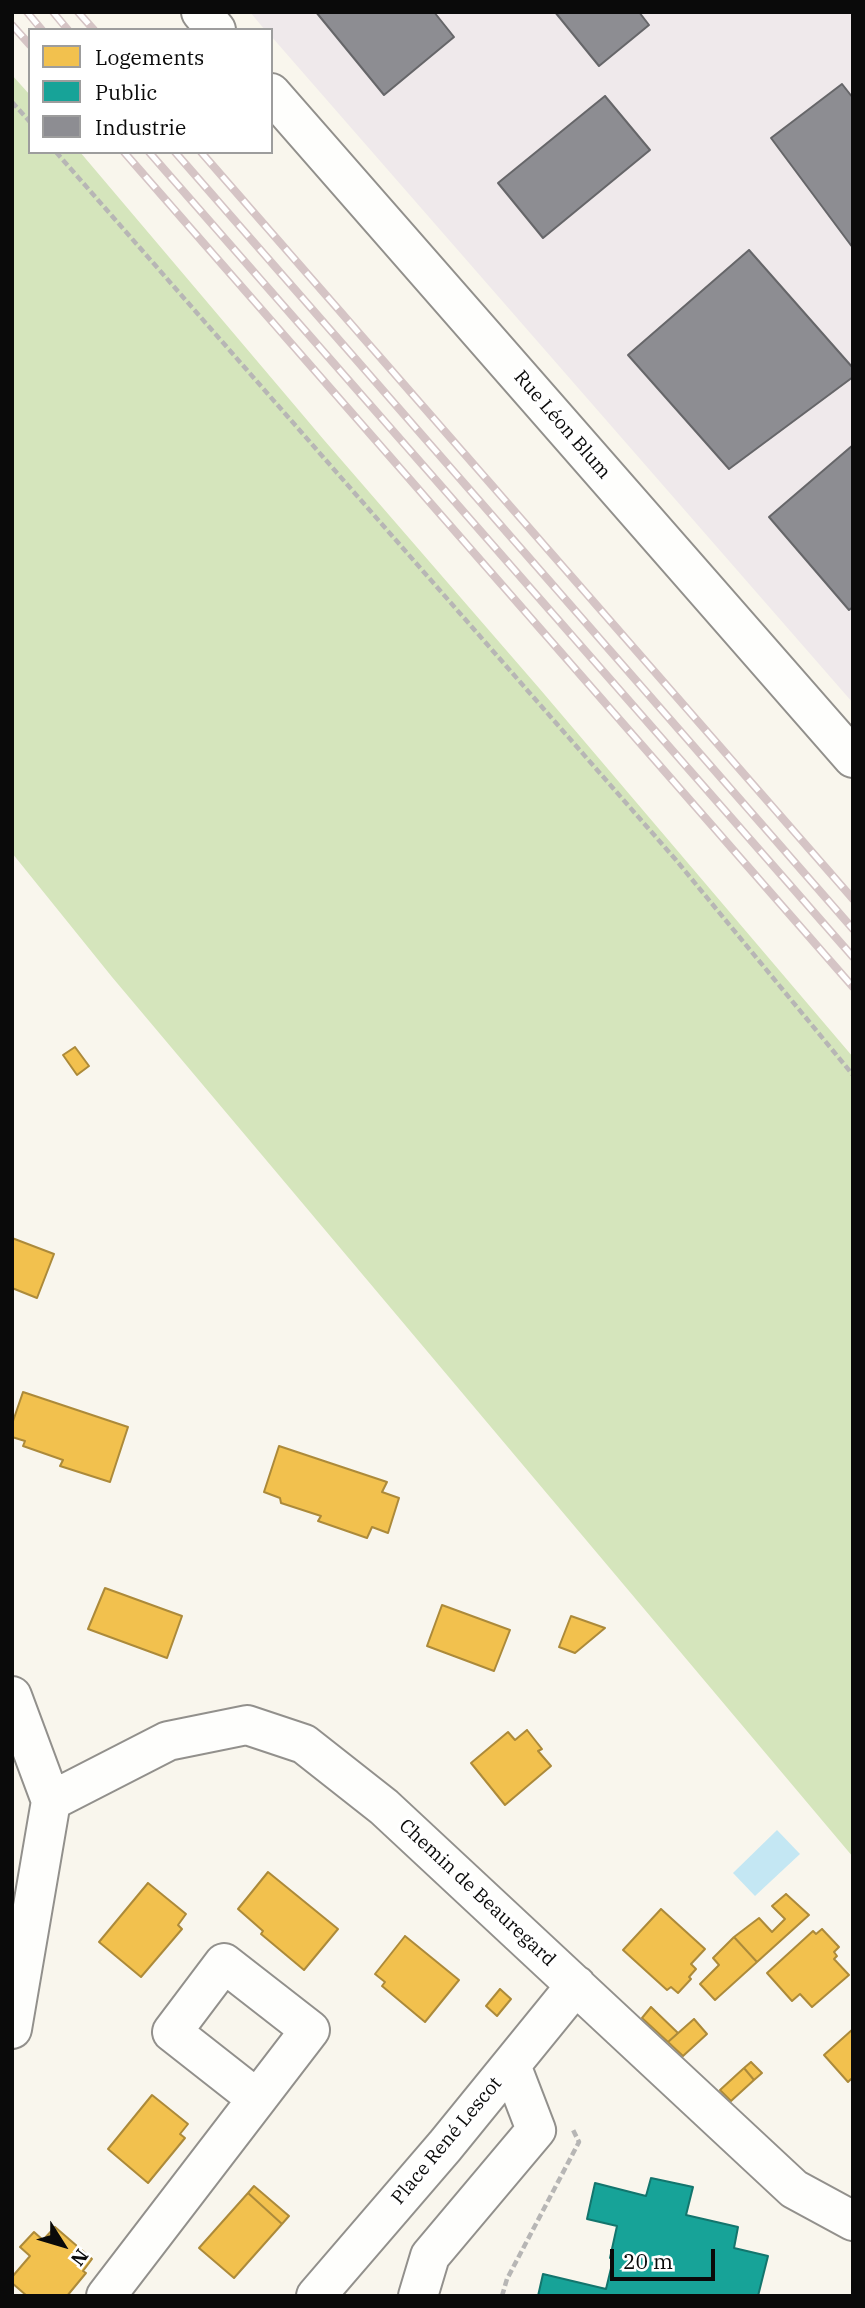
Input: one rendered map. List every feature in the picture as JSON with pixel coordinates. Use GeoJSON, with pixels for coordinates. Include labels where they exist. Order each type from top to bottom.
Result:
{"type":"FeatureCollection","features":[{"type":"Feature","properties":{"kind":"street"},"geometry":{"type":"LineString","coordinates":[[201,12],[214,28]]}},
{"type":"Feature","properties":{"kind":"street","name":"Rue Léon Blum"},"geometry":{"type":"LineString","coordinates":[[273,95],[853,758]]}},
{"type":"Feature","properties":{"kind":"street"},"geometry":{"type":"LineString","coordinates":[[12,1696],[51,1801],[12,2029]]}},
{"type":"Feature","properties":{"kind":"street","name":"Chemin de Beauregard"},"geometry":{"type":"LineString","coordinates":[[51,1801],[168,1741],[247,1725],[304,1744],[384,1807],[794,2189],[853,2221]]}},
{"type":"Feature","properties":{"kind":"street","name":"Place René Lescot"},"geometry":{"type":"LineString","coordinates":[[316,2296],[576,1985]]}},
{"type":"Feature","properties":{"kind":"street"},"geometry":{"type":"LineString","coordinates":[[418,2296],[430,2256],[536,2130],[511,2065]]}},
{"type":"Feature","properties":{"kind":"street"},"geometry":{"type":"LineString","coordinates":[[106,2296],[256,2098]]}},
{"type":"Feature","properties":{"kind":"path"},"geometry":{"type":"LineString","coordinates":[[12,102],[28,120]]}},
{"type":"Feature","properties":{"kind":"path"},"geometry":{"type":"LineString","coordinates":[[58,154],[676,860],[853,1075]]}},
{"type":"Feature","properties":{"kind":"shaded area"},"geometry":{"type":"Polygon","coordinates":[[[250,12],[853,12],[853,703],[273,38],[273,28],[263,28],[250,12]]]}},
{"type":"Feature","properties":{"kind":"green space"},"geometry":{"type":"Polygon","coordinates":[[[12,75],[28,93],[28,154],[82,154],[853,1057],[853,1857],[112,977],[12,853],[12,75]]]}},
{"type":"Feature","properties":{"kind":"water"},"geometry":{"type":"Polygon","coordinates":[[[777,1830],[800,1854],[755,1896],[733,1873],[777,1830]]]}},
{"type":"Feature","properties":{"kind":"building: Logements"},"geometry":{"type":"Polygon","coordinates":[[[75,1047],[89,1066],[77,1075],[63,1055],[75,1047]]]}},
{"type":"Feature","properties":{"kind":"building: Logements"},"geometry":{"type":"Polygon","coordinates":[[[12,1238],[54,1254],[37,1298],[12,1288],[12,1238]]]}},
{"type":"Feature","properties":{"kind":"building: Logements"},"geometry":{"type":"Polygon","coordinates":[[[23,1392],[128,1427],[110,1482],[60,1466],[63,1460],[23,1446],[25,1441],[12,1437],[12,1424],[23,1392]]]}},
{"type":"Feature","properties":{"kind":"building: Logements"},"geometry":{"type":"Polygon","coordinates":[[[279,1446],[387,1482],[382,1492],[399,1498],[388,1533],[372,1527],[367,1538],[318,1521],[321,1516],[281,1503],[280,1498],[264,1492],[279,1446]]]}},
{"type":"Feature","properties":{"kind":"building: Logements"},"geometry":{"type":"Polygon","coordinates":[[[105,1588],[182,1616],[167,1658],[88,1629],[105,1588]]]}},
{"type":"Feature","properties":{"kind":"building: Logements"},"geometry":{"type":"Polygon","coordinates":[[[442,1605],[510,1630],[494,1671],[427,1646],[442,1605]]]}},
{"type":"Feature","properties":{"kind":"building: Logements"},"geometry":{"type":"Polygon","coordinates":[[[571,1616],[605,1628],[575,1653],[559,1647],[571,1616]]]}},
{"type":"Feature","properties":{"kind":"building: Logements"},"geometry":{"type":"Polygon","coordinates":[[[527,1730],[542,1749],[538,1751],[551,1766],[505,1805],[471,1763],[508,1732],[515,1740],[527,1730]]]}},
{"type":"Feature","properties":{"kind":"building: Logements"},"geometry":{"type":"Polygon","coordinates":[[[268,1872],[338,1929],[304,1970],[261,1934],[263,1931],[238,1909],[268,1872]]]}},
{"type":"Feature","properties":{"kind":"building: Logements"},"geometry":{"type":"Polygon","coordinates":[[[148,1883],[186,1914],[178,1925],[182,1929],[141,1977],[99,1942],[148,1883]]]}},
{"type":"Feature","properties":{"kind":"building: Logements"},"geometry":{"type":"Polygon","coordinates":[[[786,1894],[809,1915],[757,1962],[734,1937],[759,1918],[772,1932],[785,1919],[772,1906],[786,1894]]]}},
{"type":"Feature","properties":{"kind":"building: Logements"},"geometry":{"type":"Polygon","coordinates":[[[661,1909],[705,1949],[691,1964],[696,1969],[678,1993],[671,1987],[667,1990],[623,1950],[661,1909]]]}},
{"type":"Feature","properties":{"kind":"building: Logements"},"geometry":{"type":"Polygon","coordinates":[[[822,1929],[839,1947],[834,1952],[837,1956],[834,1959],[849,1975],[812,2007],[800,1994],[792,2001],[767,1973],[813,1931],[816,1934],[822,1929]]]}},
{"type":"Feature","properties":{"kind":"building: Logements"},"geometry":{"type":"Polygon","coordinates":[[[405,1936],[459,1980],[425,2022],[382,1986],[385,1982],[375,1974],[405,1936]]]}},
{"type":"Feature","properties":{"kind":"building: Logements"},"geometry":{"type":"Polygon","coordinates":[[[734,1937],[757,1962],[715,2000],[700,1984],[719,1965],[713,1958],[734,1937]]]}},
{"type":"Feature","properties":{"kind":"building: Logements"},"geometry":{"type":"Polygon","coordinates":[[[500,1989],[511,1999],[497,2016],[486,2006],[500,1989]]]}},
{"type":"Feature","properties":{"kind":"building: Logements"},"geometry":{"type":"Polygon","coordinates":[[[651,2007],[678,2033],[668,2042],[642,2018],[651,2007]]]}},
{"type":"Feature","properties":{"kind":"building: Logements"},"geometry":{"type":"Polygon","coordinates":[[[694,2019],[707,2034],[683,2056],[668,2042],[694,2019]]]}},
{"type":"Feature","properties":{"kind":"building: Logements"},"geometry":{"type":"Polygon","coordinates":[[[853,2029],[853,2082],[851,2079],[848,2082],[824,2055],[853,2029]]]}},
{"type":"Feature","properties":{"kind":"building: Logements"},"geometry":{"type":"Polygon","coordinates":[[[751,2062],[762,2073],[754,2080],[744,2068],[751,2062]]]}},
{"type":"Feature","properties":{"kind":"building: Logements"},"geometry":{"type":"Polygon","coordinates":[[[744,2068],[754,2080],[731,2101],[720,2090],[744,2068]]]}},
{"type":"Feature","properties":{"kind":"building: Logements"},"geometry":{"type":"Polygon","coordinates":[[[152,2095],[188,2124],[180,2134],[185,2138],[148,2183],[108,2149],[152,2095]]]}},
{"type":"Feature","properties":{"kind":"building: Logements"},"geometry":{"type":"Polygon","coordinates":[[[254,2186],[289,2216],[282,2224],[248,2193],[254,2186]]]}},
{"type":"Feature","properties":{"kind":"building: Logements"},"geometry":{"type":"Polygon","coordinates":[[[248,2193],[282,2224],[234,2278],[199,2248],[248,2193]]]}},
{"type":"Feature","properties":{"kind":"building: Logements"},"geometry":{"type":"Polygon","coordinates":[[[55,2227],[92,2259],[83,2271],[86,2273],[67,2296],[27,2296],[12,2283],[12,2277],[30,2256],[20,2247],[34,2232],[43,2240],[55,2227]]]}},
{"type":"Feature","properties":{"kind":"building: Public"},"geometry":{"type":"Polygon","coordinates":[[[651,2178],[693,2187],[686,2215],[738,2227],[734,2248],[768,2256],[758,2296],[538,2296],[543,2274],[606,2289],[617,2226],[587,2219],[595,2183],[646,2196],[651,2178]]]}},
{"type":"Feature","properties":{"kind":"building: Industrie"},"geometry":{"type":"Polygon","coordinates":[[[316,12],[434,12],[454,37],[384,95],[316,12]]]}},
{"type":"Feature","properties":{"kind":"building: Industrie"},"geometry":{"type":"Polygon","coordinates":[[[555,12],[639,12],[649,25],[599,66],[555,12]]]}},
{"type":"Feature","properties":{"kind":"building: Industrie"},"geometry":{"type":"Polygon","coordinates":[[[842,84],[853,98],[853,248],[771,138],[842,84]]]}},
{"type":"Feature","properties":{"kind":"building: Industrie"},"geometry":{"type":"Polygon","coordinates":[[[605,96],[650,150],[543,238],[498,183],[605,96]]]}},
{"type":"Feature","properties":{"kind":"building: Industrie"},"geometry":{"type":"Polygon","coordinates":[[[749,250],[853,368],[853,377],[729,469],[628,355],[749,250]]]}},
{"type":"Feature","properties":{"kind":"building: Industrie"},"geometry":{"type":"Polygon","coordinates":[[[853,445],[853,607],[849,610],[769,517],[853,445]]]}},
{"type":"Feature","properties":{"kind":"railway"},"geometry":{"type":"LineString","coordinates":[[27,12],[40,28]]}},
{"type":"Feature","properties":{"kind":"railway"},"geometry":{"type":"LineString","coordinates":[[53,12],[66,28]]}},
{"type":"Feature","properties":{"kind":"railway"},"geometry":{"type":"LineString","coordinates":[[78,12],[92,28]]}},
{"type":"Feature","properties":{"kind":"railway"},"geometry":{"type":"LineString","coordinates":[[12,25],[28,43]]}},
{"type":"Feature","properties":{"kind":"railway"},"geometry":{"type":"LineString","coordinates":[[126,154],[853,987]]}},
{"type":"Feature","properties":{"kind":"railway"},"geometry":{"type":"LineString","coordinates":[[151,154],[853,957]]}},
{"type":"Feature","properties":{"kind":"railway"},"geometry":{"type":"LineString","coordinates":[[177,154],[853,929]]}},
{"type":"Feature","properties":{"kind":"railway"},"geometry":{"type":"LineString","coordinates":[[203,154],[853,899]]}}]}
